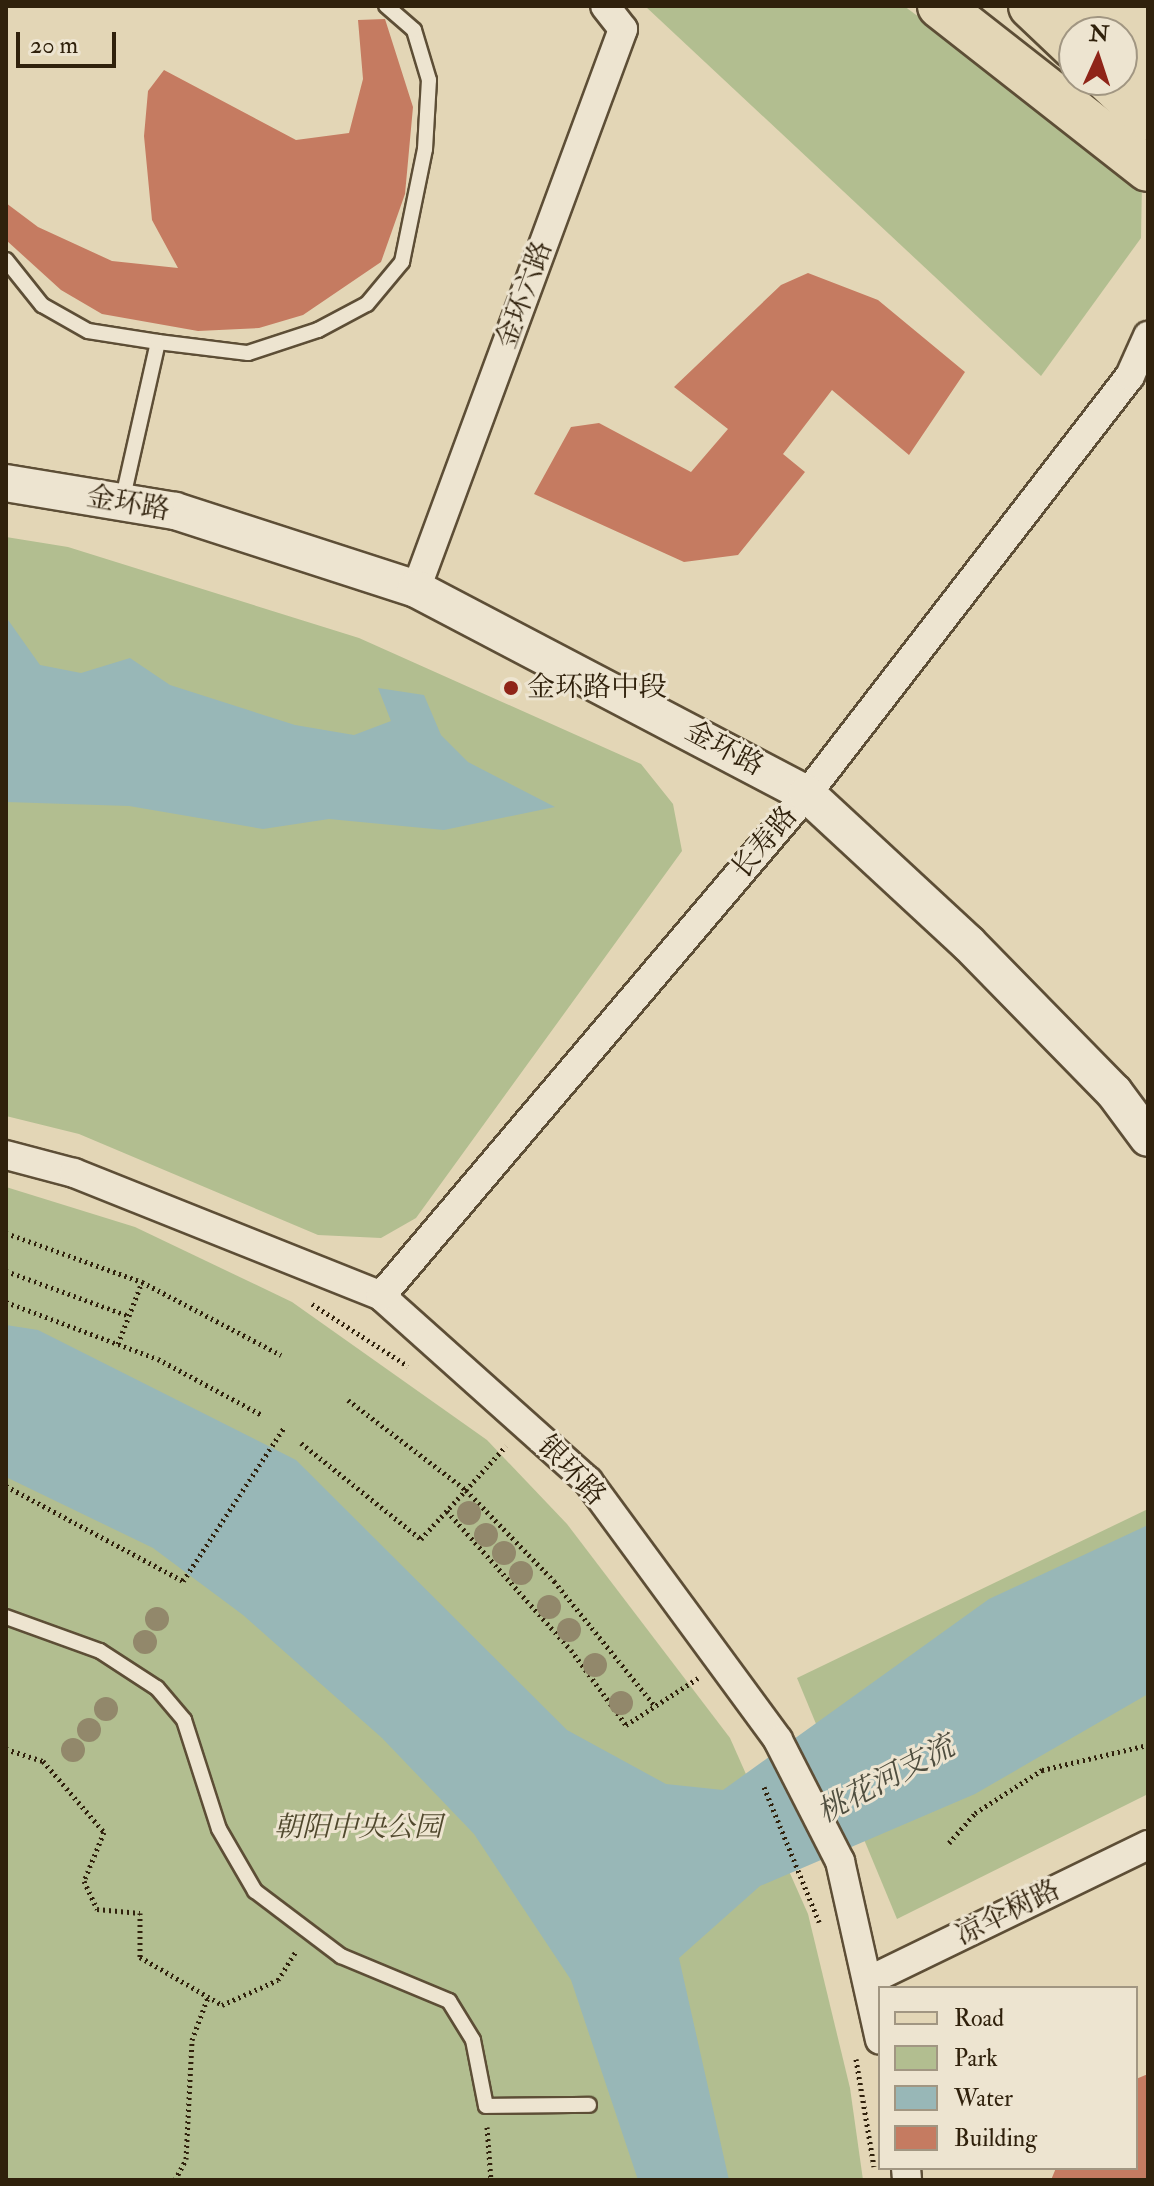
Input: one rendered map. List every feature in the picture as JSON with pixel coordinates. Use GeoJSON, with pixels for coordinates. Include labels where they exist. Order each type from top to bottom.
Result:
{"type":"FeatureCollection","features":[{"type":"Feature","properties":{"kind":"main road"},"geometry":{"type":"LineString","coordinates":[[940,6],[1148,169]]}},
{"type":"Feature","properties":{"kind":"main road"},"geometry":{"type":"LineString","coordinates":[[1031,6],[1058,32]]}},
{"type":"Feature","properties":{"kind":"main road"},"geometry":{"type":"LineString","coordinates":[[1115,6],[1148,38]]}},
{"type":"Feature","properties":{"kind":"main road"},"geometry":{"type":"LineString","coordinates":[[1125,96],[1148,118]]}},
{"type":"Feature","properties":{"kind":"street","name":"金环六路"},"geometry":{"type":"LineString","coordinates":[[416,589],[623,29],[605,6]]}},
{"type":"Feature","properties":{"kind":"street","name":"长寿路"},"geometry":{"type":"LineString","coordinates":[[381,1296],[807,794],[1139,368],[1148,336]]}},
{"type":"Feature","properties":{"kind":"street","name":"金环路"},"geometry":{"type":"LineString","coordinates":[[6,483],[175,511],[416,589],[807,794],[968,943],[1114,1092],[1148,1138]]}},
{"type":"Feature","properties":{"kind":"street","name":"银环路"},"geometry":{"type":"LineString","coordinates":[[6,1155],[74,1173],[381,1296],[588,1481],[778,1740],[840,1861],[878,2030]]}},
{"type":"Feature","properties":{"kind":"street","name":"凉伞树路"},"geometry":{"type":"LineString","coordinates":[[868,1981],[1148,1845]]}},
{"type":"Feature","properties":{"kind":"lane"},"geometry":{"type":"LineString","coordinates":[[6,260],[42,305],[88,331],[248,353],[318,330],[367,304],[402,262],[425,149],[429,80],[414,30],[386,6]]}},
{"type":"Feature","properties":{"kind":"lane"},"geometry":{"type":"LineString","coordinates":[[122,502],[158,342]]}},
{"type":"Feature","properties":{"kind":"lane"},"geometry":{"type":"LineString","coordinates":[[6,1617],[100,1651],[157,1688],[184,1720],[219,1829],[255,1891],[341,1956],[449,2001],[473,2040],[486,2106],[589,2105]]}},
{"type":"Feature","properties":{"kind":"path"},"geometry":{"type":"LineString","coordinates":[[6,1233],[142,1282],[281,1355]]}},
{"type":"Feature","properties":{"kind":"path"},"geometry":{"type":"LineString","coordinates":[[6,1271],[129,1316]]}},
{"type":"Feature","properties":{"kind":"path"},"geometry":{"type":"LineString","coordinates":[[118,1344],[142,1282]]}},
{"type":"Feature","properties":{"kind":"path"},"geometry":{"type":"LineString","coordinates":[[302,1298],[414,1370]]}},
{"type":"Feature","properties":{"kind":"path"},"geometry":{"type":"LineString","coordinates":[[6,1302],[118,1344],[262,1415]]}},
{"type":"Feature","properties":{"kind":"path"},"geometry":{"type":"LineString","coordinates":[[348,1400],[466,1490],[554,1581],[655,1706]]}},
{"type":"Feature","properties":{"kind":"path"},"geometry":{"type":"LineString","coordinates":[[6,1486],[183,1581],[284,1428]]}},
{"type":"Feature","properties":{"kind":"path"},"geometry":{"type":"LineString","coordinates":[[497,1434],[516,1448]]}},
{"type":"Feature","properties":{"kind":"path"},"geometry":{"type":"LineString","coordinates":[[301,1443],[421,1539],[509,1443]]}},
{"type":"Feature","properties":{"kind":"path"},"geometry":{"type":"LineString","coordinates":[[447,1511],[561,1638],[626,1725],[699,1678]]}},
{"type":"Feature","properties":{"kind":"path"},"geometry":{"type":"LineString","coordinates":[[691,1665],[707,1689]]}},
{"type":"Feature","properties":{"kind":"path"},"geometry":{"type":"LineString","coordinates":[[949,1843],[975,1813],[1042,1770],[1148,1745]]}},
{"type":"Feature","properties":{"kind":"path"},"geometry":{"type":"LineString","coordinates":[[6,1749],[43,1761],[104,1832],[84,1881],[97,1909],[140,1913],[140,1957],[222,2005],[257,1993],[278,1980],[307,1933]]}},
{"type":"Feature","properties":{"kind":"path"},"geometry":{"type":"LineString","coordinates":[[758,1774],[809,1887]]}},
{"type":"Feature","properties":{"kind":"path"},"geometry":{"type":"LineString","coordinates":[[175,2180],[186,2159],[192,2040],[208,1997]]}},
{"type":"Feature","properties":{"kind":"path"},"geometry":{"type":"LineString","coordinates":[[486,2106],[491,2180]]}},
{"type":"Feature","properties":{"kind":"green space"},"geometry":{"type":"Polygon","coordinates":[[[645,6],[904,6],[1142,181],[1141,238],[1041,376],[645,6]]]}},
{"type":"Feature","properties":{"kind":"green space"},"geometry":{"type":"Polygon","coordinates":[[[6,537],[68,547],[359,638],[641,764],[673,804],[682,851],[416,1218],[381,1238],[318,1235],[79,1134],[6,1116],[6,537]]]}},
{"type":"Feature","properties":{"kind":"green space","name":"朝阳中央公园"},"geometry":{"type":"Polygon","coordinates":[[[6,1187],[135,1227],[292,1302],[487,1440],[567,1524],[730,1738],[808,1914],[850,2088],[863,2180],[6,2180],[6,1187]]]}},
{"type":"Feature","properties":{"kind":"green space"},"geometry":{"type":"Polygon","coordinates":[[[1148,1509],[1148,1794],[897,1919],[797,1678],[1148,1509]]]}},
{"type":"Feature","properties":{"kind":"water"},"geometry":{"type":"Polygon","coordinates":[[[6,617],[40,665],[81,673],[130,658],[170,685],[295,725],[354,735],[391,721],[378,688],[424,695],[441,735],[468,762],[555,807],[444,830],[329,819],[263,829],[129,806],[6,802],[6,617]]]}},
{"type":"Feature","properties":{"kind":"water","name":"桃花河支流"},"geometry":{"type":"Polygon","coordinates":[[[6,1325],[38,1330],[296,1460],[567,1730],[666,1784],[723,1790],[989,1599],[1148,1525],[1148,1694],[975,1794],[760,1886],[679,1958],[729,2180],[638,2180],[571,1980],[474,1834],[382,1738],[243,1615],[153,1548],[6,1477],[6,1325]]]}},
{"type":"Feature","properties":{"kind":"building"},"geometry":{"type":"Polygon","coordinates":[[[385,19],[413,107],[405,194],[381,262],[303,315],[259,328],[198,331],[102,314],[61,290],[6,240],[6,203],[38,227],[112,261],[178,268],[152,220],[144,136],[148,91],[164,70],[296,140],[349,133],[363,79],[358,20],[385,19]]]}},
{"type":"Feature","properties":{"kind":"building"},"geometry":{"type":"Polygon","coordinates":[[[808,273],[878,300],[965,372],[909,455],[832,390],[783,454],[805,472],[738,555],[684,562],[534,494],[571,427],[599,423],[691,472],[728,429],[674,387],[781,285],[808,273]]]}},
{"type":"Feature","properties":{"kind":"building"},"geometry":{"type":"Polygon","coordinates":[[[1148,2074],[1148,2180],[1051,2180],[1055,2170],[1138,2170],[1138,2078],[1148,2074]]]}},
{"type":"Feature","properties":{"kind":"place","name":"金环路中段"},"geometry":{"type":"Point","coordinates":[511,688]}}]}
